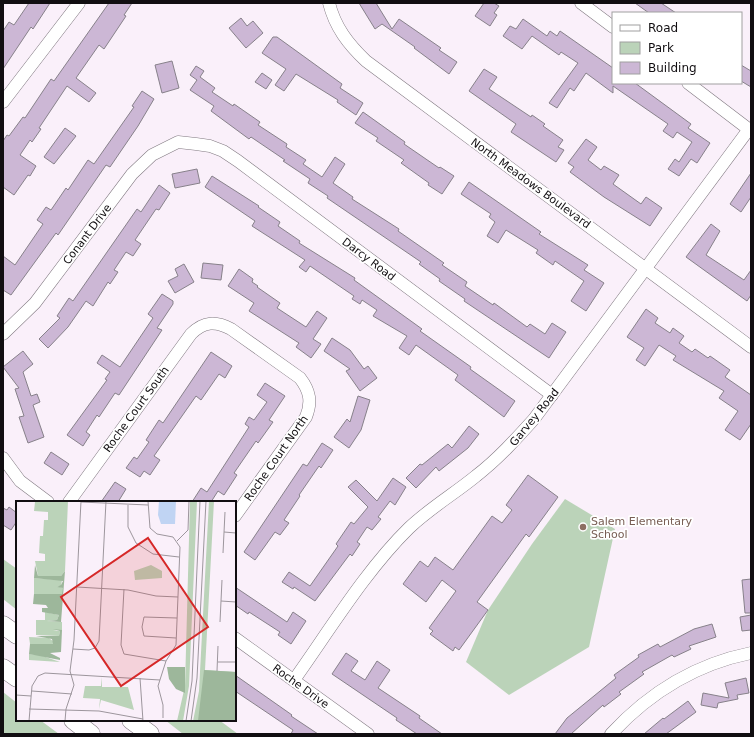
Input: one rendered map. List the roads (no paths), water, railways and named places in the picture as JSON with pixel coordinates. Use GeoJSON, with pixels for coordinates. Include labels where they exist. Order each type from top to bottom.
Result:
{"type":"FeatureCollection","features":[{"type":"Feature","properties":{"kind":"highway"},"geometry":{"type":"LineString","coordinates":[[3,624],[16,634]]}},
{"type":"Feature","properties":{"kind":"highway"},"geometry":{"type":"LineString","coordinates":[[3,668],[16,677]]}},
{"type":"Feature","properties":{"kind":"highway"},"geometry":{"type":"LineString","coordinates":[[74,721],[91,734]]}},
{"type":"Feature","properties":{"kind":"highway"},"geometry":{"type":"LineString","coordinates":[[132,721],[150,734]]}},
{"type":"Feature","properties":{"kind":"street"},"geometry":{"type":"LineString","coordinates":[[3,102],[79,3]]}},
{"type":"Feature","properties":{"kind":"street","name":"North Meadows Boulevard"},"geometry":{"type":"LineString","coordinates":[[329,3],[340,32],[366,61],[751,347]]}},
{"type":"Feature","properties":{"kind":"street"},"geometry":{"type":"LineString","coordinates":[[581,3],[612,26]]}},
{"type":"Feature","properties":{"kind":"street"},"geometry":{"type":"LineString","coordinates":[[689,84],[750,130]]}},
{"type":"Feature","properties":{"kind":"street","name":"Garvey Road"},"geometry":{"type":"LineString","coordinates":[[294,680],[385,555],[409,529],[434,506],[475,478],[503,454],[552,395],[750,130]]}},
{"type":"Feature","properties":{"kind":"street","name":"Conant Drive"},"geometry":{"type":"LineString","coordinates":[[3,334],[35,303],[132,174],[152,155],[178,142]]}},
{"type":"Feature","properties":{"kind":"street","name":"Darcy Road"},"geometry":{"type":"LineString","coordinates":[[178,142],[210,146],[224,151],[552,395]]}},
{"type":"Feature","properties":{"kind":"street","name":"Roche Court South"},"geometry":{"type":"LineString","coordinates":[[70,501],[191,334],[199,326],[208,323],[220,323],[231,329],[300,378],[307,387],[310,397]]}},
{"type":"Feature","properties":{"kind":"street","name":"Roche Court North"},"geometry":{"type":"LineString","coordinates":[[236,515],[306,417],[310,407],[310,397]]}},
{"type":"Feature","properties":{"kind":"street"},"geometry":{"type":"LineString","coordinates":[[3,458],[20,481],[47,501]]}},
{"type":"Feature","properties":{"kind":"street","name":"Roche Drive"},"geometry":{"type":"LineString","coordinates":[[236,639],[368,734]]}},
{"type":"Feature","properties":{"kind":"street"},"geometry":{"type":"LineString","coordinates":[[611,734],[640,706],[676,680],[730,657],[751,654]]}},
{"type":"Feature","properties":{"kind":"place","name":"Salem Elementary School"},"geometry":{"type":"Point","coordinates":[583,527]}}]}
